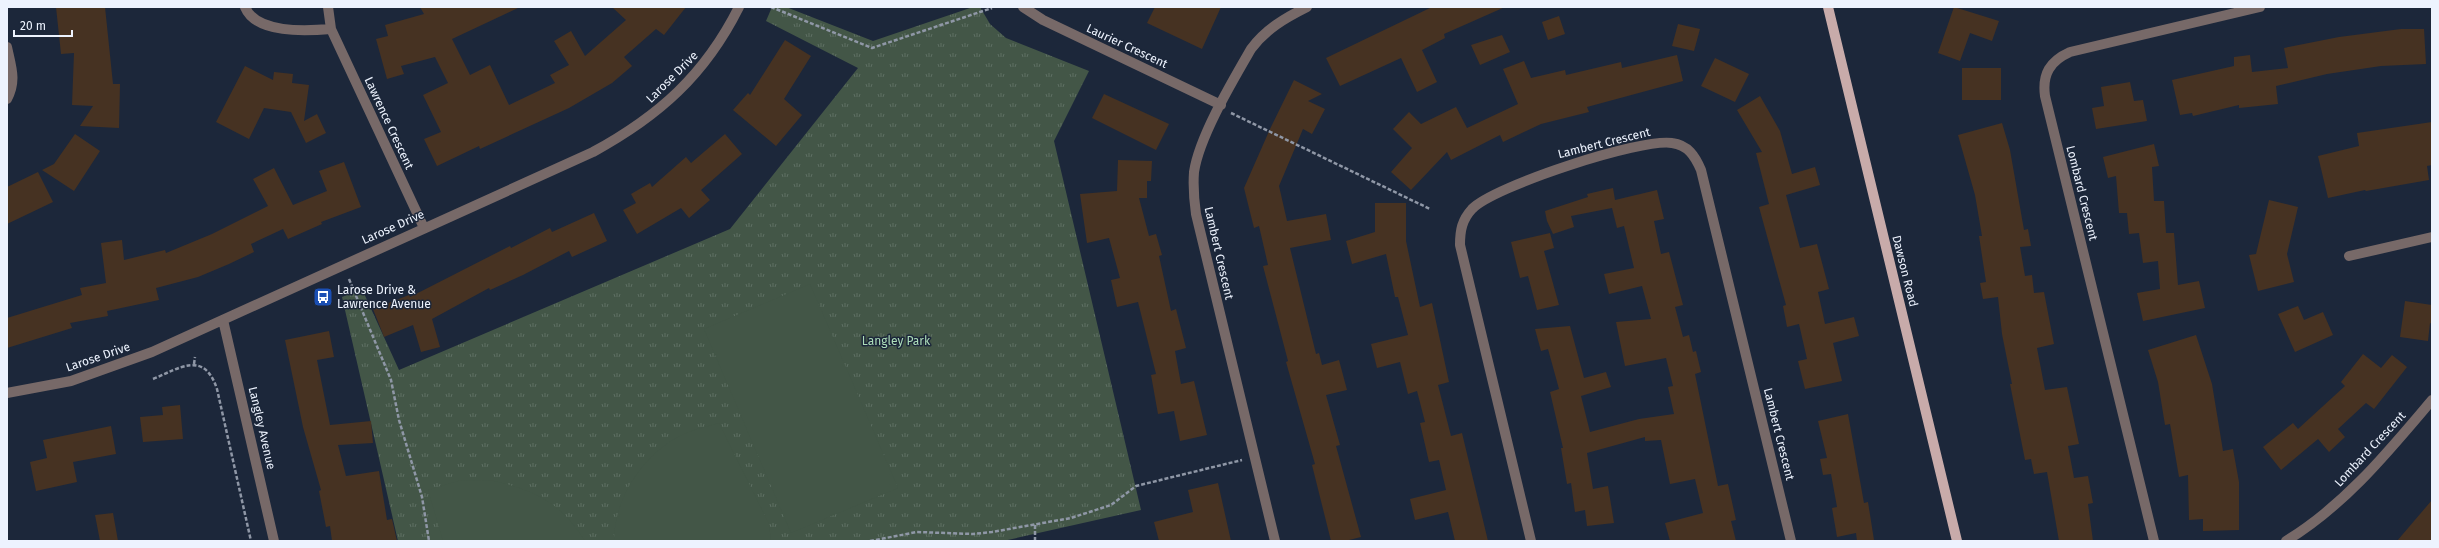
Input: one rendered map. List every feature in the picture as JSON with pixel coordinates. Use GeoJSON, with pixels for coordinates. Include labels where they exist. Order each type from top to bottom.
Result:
{"type":"FeatureCollection","features":[{"type":"Feature","properties":{"kind":"main road","name":"Dawson Road"},"geometry":{"type":"LineString","coordinates":[[1828,7],[1957,541]]}},
{"type":"Feature","properties":{"kind":"street"},"geometry":{"type":"LineString","coordinates":[[245,7],[248,14],[255,22],[267,26],[308,30],[331,29]]}},
{"type":"Feature","properties":{"kind":"street","name":"Lawrence Crescent"},"geometry":{"type":"LineString","coordinates":[[328,7],[331,29],[424,228]]}},
{"type":"Feature","properties":{"kind":"street","name":"Larose Drive"},"geometry":{"type":"LineString","coordinates":[[7,393],[50,386],[98,372],[171,344],[593,152],[638,125],[672,98],[698,71],[724,36],[739,7]]}},
{"type":"Feature","properties":{"kind":"street","name":"Laurier Crescent"},"geometry":{"type":"LineString","coordinates":[[1023,7],[1043,20],[1221,106]]}},
{"type":"Feature","properties":{"kind":"street","name":"Lambert Crescent"},"geometry":{"type":"LineString","coordinates":[[1275,541],[1194,202],[1194,179],[1198,158],[1221,106],[1244,61],[1259,38],[1276,24],[1307,7]]}},
{"type":"Feature","properties":{"kind":"street","name":"Lombard Crescent"},"geometry":{"type":"LineString","coordinates":[[2154,541],[2045,96],[2045,77],[2054,61],[2070,52],[2260,7]]}},
{"type":"Feature","properties":{"kind":"street"},"geometry":{"type":"LineString","coordinates":[[7,47],[14,79],[12,89],[7,99]]}},
{"type":"Feature","properties":{"kind":"street","name":"Lambert Crescent"},"geometry":{"type":"LineString","coordinates":[[1531,541],[1460,245],[1462,225],[1474,207],[1484,200],[1542,174],[1575,162],[1662,142],[1682,146],[1690,151],[1701,170],[1791,541]]}},
{"type":"Feature","properties":{"kind":"street"},"geometry":{"type":"LineString","coordinates":[[2349,256],[2432,237]]}},
{"type":"Feature","properties":{"kind":"street","name":"Langley Avenue"},"geometry":{"type":"LineString","coordinates":[[223,320],[274,541]]}},
{"type":"Feature","properties":{"kind":"street","name":"Lombard Crescent"},"geometry":{"type":"LineString","coordinates":[[2286,541],[2323,515],[2350,491],[2373,468],[2432,400]]}},
{"type":"Feature","properties":{"kind":"path"},"geometry":{"type":"LineString","coordinates":[[771,7],[872,48],[992,8]]}},
{"type":"Feature","properties":{"kind":"path"},"geometry":{"type":"LineString","coordinates":[[1221,106],[1430,209]]}},
{"type":"Feature","properties":{"kind":"path"},"geometry":{"type":"LineString","coordinates":[[342,265],[393,388],[399,420],[422,497],[429,541]]}},
{"type":"Feature","properties":{"kind":"path"},"geometry":{"type":"LineString","coordinates":[[194,364],[195,357]]}},
{"type":"Feature","properties":{"kind":"path"},"geometry":{"type":"LineString","coordinates":[[153,379],[194,364],[204,367],[214,381],[252,541]]}},
{"type":"Feature","properties":{"kind":"path"},"geometry":{"type":"LineString","coordinates":[[870,541],[917,532],[973,534],[1071,518],[1112,505],[1136,486],[1255,456]]}},
{"type":"Feature","properties":{"kind":"path"},"geometry":{"type":"LineString","coordinates":[[1035,525],[1035,541]]}},
{"type":"Feature","properties":{"kind":"green space","name":"Langley Park"},"geometry":{"type":"Polygon","coordinates":[[[772,7],[786,7],[873,41],[973,7],[980,7],[990,24],[1006,38],[1089,71],[1054,141],[1141,510],[1003,541],[398,541],[342,297],[362,289],[399,370],[730,229],[858,68],[766,21],[772,7]]]}},
{"type":"Feature","properties":{"kind":"green space"},"geometry":{"type":"Polygon","coordinates":[[[810,284],[898,488],[791,533],[704,329],[810,284]]]}},
{"type":"Feature","properties":{"kind":"green space"},"geometry":{"type":"Polygon","coordinates":[[[719,423],[769,524],[771,541],[614,541],[620,507],[636,476],[647,462],[660,449],[674,439],[719,423]]]}},
{"type":"Feature","properties":{"kind":"green space"},"geometry":{"type":"Polygon","coordinates":[[[490,480],[533,493],[556,507],[566,516],[585,541],[443,541],[428,490],[458,481],[490,480]]]}},
{"type":"Feature","properties":{"kind":"building"},"geometry":{"type":"Polygon","coordinates":[[[56,7],[105,7],[113,84],[120,84],[119,128],[80,126],[93,106],[72,105],[74,53],[61,54],[56,7]]]}},
{"type":"Feature","properties":{"kind":"building"},"geometry":{"type":"Polygon","coordinates":[[[420,7],[520,7],[452,39],[470,75],[490,65],[509,105],[555,83],[550,75],[569,65],[554,41],[571,31],[585,56],[626,20],[612,7],[686,7],[664,35],[656,29],[624,57],[632,66],[612,83],[569,108],[480,149],[479,146],[437,166],[424,139],[441,132],[423,95],[448,83],[435,57],[401,66],[404,74],[387,79],[376,39],[388,36],[385,25],[424,14],[420,7]]]}},
{"type":"Feature","properties":{"kind":"building"},"geometry":{"type":"Polygon","coordinates":[[[1155,7],[1221,7],[1202,49],[1147,23],[1155,7]]]}},
{"type":"Feature","properties":{"kind":"building"},"geometry":{"type":"Polygon","coordinates":[[[1432,7],[1505,7],[1444,34],[1445,38],[1422,50],[1437,82],[1417,92],[1401,58],[1340,86],[1326,58],[1432,7]]]}},
{"type":"Feature","properties":{"kind":"building"},"geometry":{"type":"Polygon","coordinates":[[[1954,7],[1999,21],[1992,41],[1970,33],[1960,61],[1938,53],[1954,7]]]}},
{"type":"Feature","properties":{"kind":"building"},"geometry":{"type":"Polygon","coordinates":[[[1559,16],[1565,34],[1548,40],[1542,22],[1559,16]]]}},
{"type":"Feature","properties":{"kind":"building"},"geometry":{"type":"Polygon","coordinates":[[[1678,24],[1700,29],[1694,51],[1672,46],[1678,24]]]}},
{"type":"Feature","properties":{"kind":"building"},"geometry":{"type":"Polygon","coordinates":[[[2401,29],[2424,29],[2426,64],[2381,66],[2327,74],[2276,86],[2278,104],[2239,108],[2239,105],[2193,116],[2192,113],[2180,115],[2172,80],[2234,66],[2234,57],[2250,55],[2252,72],[2288,68],[2284,48],[2339,37],[2401,29]]]}},
{"type":"Feature","properties":{"kind":"building"},"geometry":{"type":"Polygon","coordinates":[[[1502,35],[1510,52],[1480,65],[1471,45],[1502,35]]]}},
{"type":"Feature","properties":{"kind":"building"},"geometry":{"type":"Polygon","coordinates":[[[785,40],[811,56],[784,99],[802,115],[776,146],[733,110],[748,93],[750,95],[785,40]]]}},
{"type":"Feature","properties":{"kind":"building"},"geometry":{"type":"Polygon","coordinates":[[[1677,55],[1683,81],[1587,107],[1589,112],[1541,124],[1503,142],[1500,135],[1451,160],[1447,152],[1411,190],[1391,172],[1412,148],[1393,129],[1409,112],[1421,124],[1456,107],[1467,128],[1518,104],[1503,69],[1524,61],[1531,78],[1565,70],[1566,75],[1621,62],[1622,68],[1677,55]]]}},
{"type":"Feature","properties":{"kind":"building"},"geometry":{"type":"Polygon","coordinates":[[[1715,58],[1749,74],[1735,102],[1701,86],[1715,58]]]}},
{"type":"Feature","properties":{"kind":"building"},"geometry":{"type":"Polygon","coordinates":[[[245,66],[273,80],[274,72],[293,74],[292,83],[309,85],[304,121],[317,114],[326,133],[306,143],[291,112],[264,108],[249,139],[216,122],[245,66]]]}},
{"type":"Feature","properties":{"kind":"building"},"geometry":{"type":"Polygon","coordinates":[[[1962,68],[2001,68],[2001,100],[1962,100],[1962,68]]]}},
{"type":"Feature","properties":{"kind":"building"},"geometry":{"type":"Polygon","coordinates":[[[1294,80],[1322,94],[1308,101],[1325,109],[1312,134],[1303,129],[1279,186],[1287,221],[1326,214],[1331,240],[1290,248],[1316,354],[1319,353],[1322,365],[1339,360],[1347,390],[1326,395],[1340,445],[1336,446],[1361,537],[1345,541],[1331,541],[1312,465],[1315,464],[1286,362],[1288,361],[1263,266],[1268,265],[1259,226],[1254,228],[1244,188],[1294,80]]]}},
{"type":"Feature","properties":{"kind":"building"},"geometry":{"type":"Polygon","coordinates":[[[2130,82],[2134,101],[2143,100],[2147,121],[2096,129],[2092,108],[2104,106],[2101,87],[2130,82]]]}},
{"type":"Feature","properties":{"kind":"building"},"geometry":{"type":"Polygon","coordinates":[[[1104,94],[1169,124],[1156,150],[1092,118],[1104,94]]]}},
{"type":"Feature","properties":{"kind":"building"},"geometry":{"type":"Polygon","coordinates":[[[1760,96],[1780,131],[1792,174],[1815,167],[1820,185],[1786,195],[1800,248],[1817,244],[1829,289],[1818,292],[1825,324],[1854,317],[1859,336],[1833,343],[1842,381],[1805,389],[1798,361],[1807,359],[1799,324],[1787,327],[1783,306],[1786,305],[1759,207],[1769,204],[1756,153],[1762,152],[1737,110],[1760,96]]]}},
{"type":"Feature","properties":{"kind":"building"},"geometry":{"type":"Polygon","coordinates":[[[2432,122],[2432,165],[2427,166],[2429,180],[2365,190],[2328,198],[2318,156],[2359,146],[2357,133],[2432,122]]]}},
{"type":"Feature","properties":{"kind":"building"},"geometry":{"type":"Polygon","coordinates":[[[2002,123],[2010,150],[2024,230],[2028,229],[2031,246],[2020,247],[2025,276],[2032,275],[2034,293],[2044,292],[2054,344],[2037,348],[2045,390],[2067,387],[2079,444],[2068,446],[2074,478],[2088,476],[2093,503],[2088,504],[2093,541],[2059,541],[2047,472],[2034,474],[2031,459],[2025,460],[2010,384],[2012,384],[2002,334],[1998,297],[1983,299],[1980,283],[1986,282],[1979,236],[1982,236],[1975,195],[1958,135],[2002,123]]]}},
{"type":"Feature","properties":{"kind":"building"},"geometry":{"type":"Polygon","coordinates":[[[75,134],[100,151],[74,191],[42,170],[54,164],[75,134]]]}},
{"type":"Feature","properties":{"kind":"building"},"geometry":{"type":"Polygon","coordinates":[[[725,134],[742,154],[701,190],[710,200],[689,218],[681,208],[637,234],[623,210],[636,203],[631,194],[650,183],[652,187],[686,157],[691,163],[725,134]]]}},
{"type":"Feature","properties":{"kind":"building"},"geometry":{"type":"Polygon","coordinates":[[[2154,144],[2159,166],[2152,167],[2154,201],[2164,201],[2166,233],[2174,233],[2178,285],[2199,281],[2205,308],[2143,321],[2137,293],[2160,289],[2158,261],[2143,263],[2139,233],[2129,234],[2127,213],[2119,213],[2116,176],[2108,178],[2103,157],[2154,144]]]}},
{"type":"Feature","properties":{"kind":"building"},"geometry":{"type":"Polygon","coordinates":[[[1118,160],[1152,161],[1151,181],[1147,181],[1147,198],[1139,198],[1149,236],[1156,234],[1162,255],[1159,256],[1171,311],[1176,309],[1186,348],[1175,351],[1181,384],[1194,381],[1207,435],[1180,441],[1174,411],[1158,414],[1151,375],[1156,374],[1138,302],[1117,307],[1111,280],[1120,278],[1109,238],[1087,243],[1080,194],[1117,191],[1118,160]]]}},
{"type":"Feature","properties":{"kind":"building"},"geometry":{"type":"Polygon","coordinates":[[[344,162],[361,207],[321,222],[322,224],[288,239],[283,229],[251,244],[254,252],[229,264],[198,277],[156,288],[159,300],[107,311],[108,316],[70,323],[72,328],[7,348],[7,318],[82,295],[80,288],[106,283],[101,243],[122,240],[124,260],[165,250],[166,253],[212,234],[268,206],[253,179],[274,168],[293,205],[327,191],[319,171],[344,162]]]}},
{"type":"Feature","properties":{"kind":"building"},"geometry":{"type":"Polygon","coordinates":[[[38,172],[53,202],[7,224],[7,187],[38,172]]]}},
{"type":"Feature","properties":{"kind":"building"},"geometry":{"type":"Polygon","coordinates":[[[1613,188],[1615,200],[1657,190],[1664,219],[1654,221],[1661,254],[1669,252],[1683,305],[1675,307],[1683,337],[1689,335],[1693,352],[1696,351],[1701,372],[1695,374],[1718,486],[1728,484],[1736,520],[1731,521],[1736,541],[1670,541],[1665,523],[1703,513],[1695,479],[1670,484],[1661,440],[1645,441],[1645,437],[1587,453],[1593,489],[1608,486],[1614,523],[1587,526],[1585,510],[1575,512],[1571,483],[1567,484],[1561,448],[1563,448],[1550,392],[1559,389],[1548,349],[1541,351],[1535,329],[1570,326],[1584,378],[1606,372],[1611,387],[1581,396],[1590,432],[1639,419],[1674,414],[1668,387],[1673,386],[1666,358],[1625,366],[1616,322],[1651,319],[1642,286],[1609,294],[1604,274],[1634,268],[1624,226],[1617,228],[1612,208],[1571,216],[1574,227],[1553,234],[1547,221],[1545,211],[1588,197],[1587,194],[1613,188]]]}},
{"type":"Feature","properties":{"kind":"building"},"geometry":{"type":"Polygon","coordinates":[[[2269,200],[2298,207],[2287,254],[2294,282],[2258,291],[2249,255],[2256,254],[2269,200]]]}},
{"type":"Feature","properties":{"kind":"building"},"geometry":{"type":"Polygon","coordinates":[[[1375,203],[1406,203],[1406,241],[1420,307],[1432,303],[1449,382],[1438,385],[1451,436],[1462,433],[1488,541],[1455,541],[1448,512],[1415,520],[1410,499],[1446,490],[1439,460],[1429,462],[1420,423],[1425,422],[1417,391],[1408,394],[1400,362],[1377,368],[1371,344],[1408,335],[1398,297],[1395,297],[1386,254],[1352,264],[1346,241],[1375,232],[1375,203]]]}},
{"type":"Feature","properties":{"kind":"building"},"geometry":{"type":"Polygon","coordinates":[[[594,213],[607,241],[572,257],[569,251],[523,275],[490,290],[489,288],[432,319],[440,347],[421,352],[413,325],[384,337],[373,309],[409,295],[410,297],[510,246],[511,248],[550,228],[552,232],[594,213]]]}},
{"type":"Feature","properties":{"kind":"building"},"geometry":{"type":"Polygon","coordinates":[[[1550,233],[1554,248],[1544,251],[1559,305],[1537,310],[1528,276],[1520,278],[1511,242],[1550,233]]]}},
{"type":"Feature","properties":{"kind":"building"},"geometry":{"type":"Polygon","coordinates":[[[2405,301],[2432,305],[2432,324],[2430,323],[2428,341],[2400,337],[2405,301]]]}},
{"type":"Feature","properties":{"kind":"building"},"geometry":{"type":"Polygon","coordinates":[[[2298,306],[2304,320],[2323,312],[2333,335],[2295,352],[2278,314],[2298,306]]]}},
{"type":"Feature","properties":{"kind":"building"},"geometry":{"type":"Polygon","coordinates":[[[329,331],[334,357],[317,360],[330,425],[371,421],[373,443],[338,445],[346,476],[379,471],[387,520],[392,519],[397,541],[332,541],[330,526],[326,527],[319,491],[321,490],[303,427],[285,340],[329,331]]]}},
{"type":"Feature","properties":{"kind":"building"},"geometry":{"type":"Polygon","coordinates":[[[2196,335],[2212,384],[2223,451],[2233,449],[2239,482],[2239,530],[2203,531],[2203,519],[2189,520],[2188,475],[2179,477],[2170,424],[2165,425],[2158,382],[2148,350],[2196,335]]]}},
{"type":"Feature","properties":{"kind":"building"},"geometry":{"type":"Polygon","coordinates":[[[2363,354],[2381,368],[2392,355],[2407,367],[2374,409],[2366,403],[2338,429],[2345,437],[2329,452],[2318,439],[2281,470],[2263,447],[2293,423],[2298,429],[2345,386],[2341,382],[2363,354]]]}},
{"type":"Feature","properties":{"kind":"building"},"geometry":{"type":"Polygon","coordinates":[[[180,405],[183,439],[143,442],[140,417],[163,415],[162,407],[180,405]]]}},
{"type":"Feature","properties":{"kind":"building"},"geometry":{"type":"Polygon","coordinates":[[[1848,414],[1864,503],[1868,502],[1874,540],[1857,541],[1856,533],[1837,537],[1832,508],[1837,507],[1831,474],[1823,475],[1820,459],[1827,458],[1818,421],[1848,414]]]}},
{"type":"Feature","properties":{"kind":"building"},"geometry":{"type":"Polygon","coordinates":[[[111,426],[116,454],[73,462],[77,482],[36,491],[30,462],[47,458],[43,440],[111,426]]]}},
{"type":"Feature","properties":{"kind":"building"},"geometry":{"type":"Polygon","coordinates":[[[1218,483],[1231,541],[1159,541],[1154,522],[1193,512],[1188,490],[1218,483]]]}},
{"type":"Feature","properties":{"kind":"building"},"geometry":{"type":"Polygon","coordinates":[[[2432,500],[2432,541],[2397,541],[2432,500]]]}},
{"type":"Feature","properties":{"kind":"building"},"geometry":{"type":"Polygon","coordinates":[[[113,513],[118,541],[100,541],[95,515],[113,513]]]}},
{"type":"Feature","properties":{"kind":"place","name":"Larose Drive & Lawrence Avenue"},"geometry":{"type":"Point","coordinates":[323,297]}}]}
